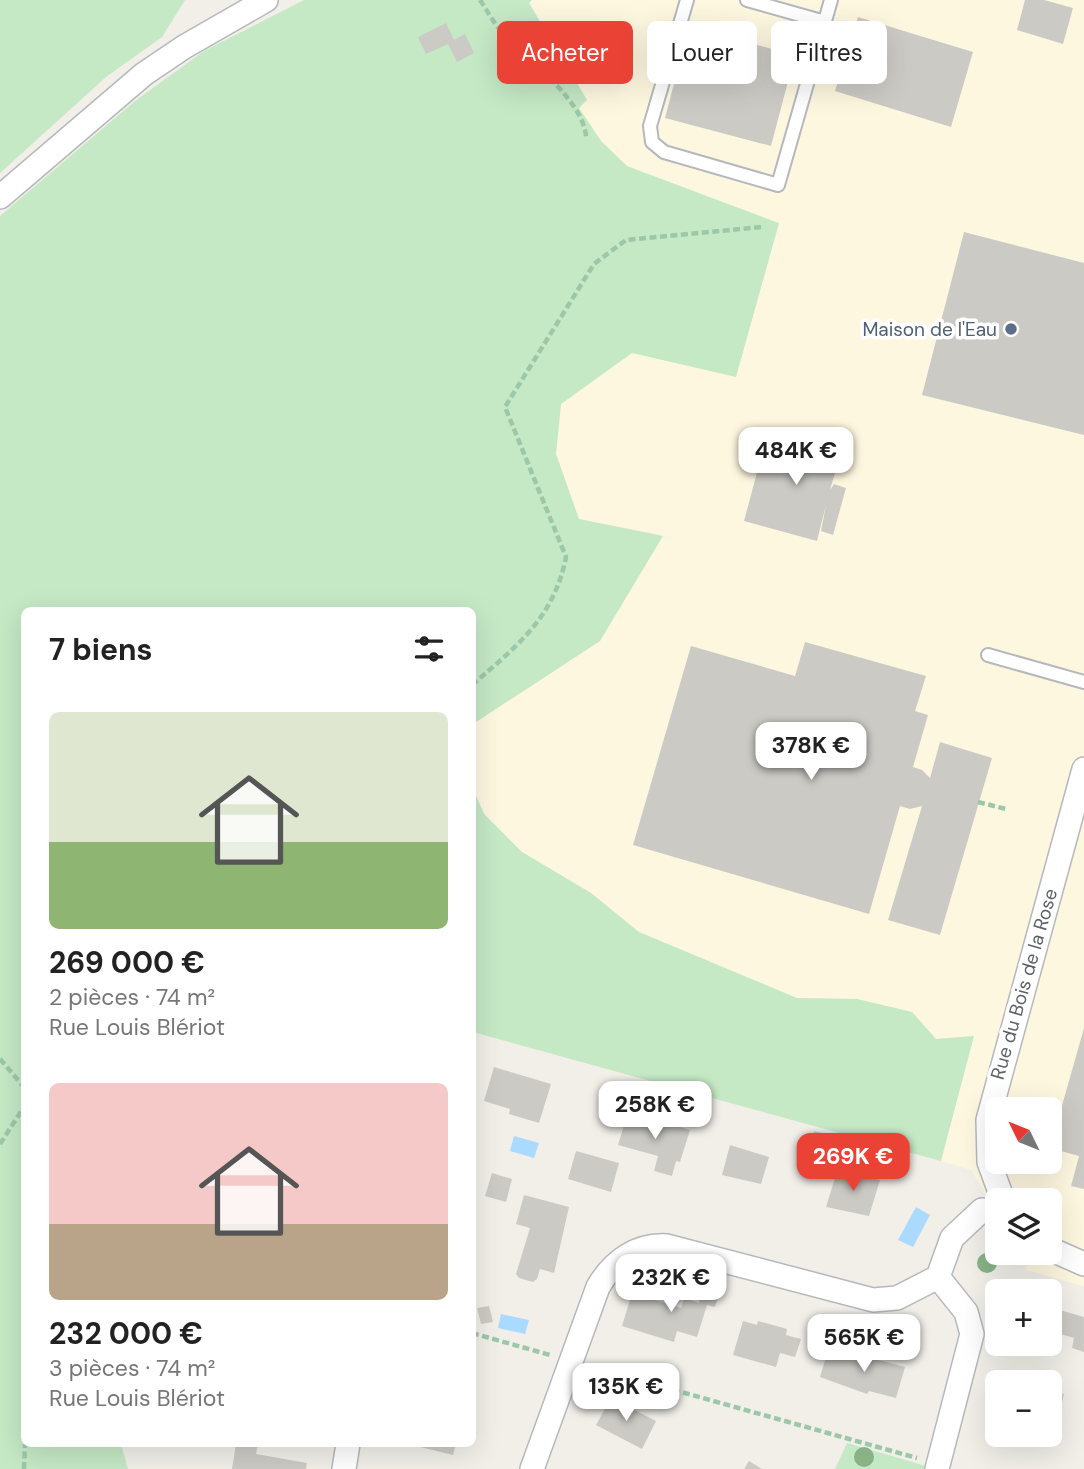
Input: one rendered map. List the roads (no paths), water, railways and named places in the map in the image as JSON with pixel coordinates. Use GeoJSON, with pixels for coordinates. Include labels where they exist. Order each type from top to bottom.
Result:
{"type":"FeatureCollection","features":[{"type":"Feature","properties":{"kind":"street"},"geometry":{"type":"LineString","coordinates":[[0,197],[144,74],[266,0]]}},
{"type":"Feature","properties":{"kind":"street","name":"Rue du Bois de la Rose"},"geometry":{"type":"LineString","coordinates":[[991,1188],[988,1121],[1084,769]]}},
{"type":"Feature","properties":{"kind":"street"},"geometry":{"type":"LineString","coordinates":[[532,1469],[603,1278],[624,1258],[649,1247],[667,1247],[873,1300],[897,1298],[938,1277],[952,1238],[985,1211]]}},
{"type":"Feature","properties":{"kind":"street"},"geometry":{"type":"LineString","coordinates":[[1062,1254],[1084,1264]]}},
{"type":"Feature","properties":{"kind":"street"},"geometry":{"type":"LineString","coordinates":[[937,1466],[972,1334],[966,1312],[938,1277]]}},
{"type":"Feature","properties":{"kind":"street"},"geometry":{"type":"LineString","coordinates":[[344,1469],[348,1447]]}},
{"type":"Feature","properties":{"kind":"lane"},"geometry":{"type":"LineString","coordinates":[[687,0],[650,126],[652,142],[664,152],[778,185],[807,84]]}},
{"type":"Feature","properties":{"kind":"lane"},"geometry":{"type":"LineString","coordinates":[[747,0],[821,21]]}},
{"type":"Feature","properties":{"kind":"lane"},"geometry":{"type":"LineString","coordinates":[[825,21],[831,0]]}},
{"type":"Feature","properties":{"kind":"lane"},"geometry":{"type":"LineString","coordinates":[[988,655],[1084,682]]}},
{"type":"Feature","properties":{"kind":"water"},"geometry":{"type":"Polygon","coordinates":[[[514,1136],[539,1143],[534,1158],[510,1151],[514,1136]]]}},
{"type":"Feature","properties":{"kind":"water"},"geometry":{"type":"Polygon","coordinates":[[[916,1207],[930,1215],[913,1247],[898,1240],[916,1207]]]}},
{"type":"Feature","properties":{"kind":"water"},"geometry":{"type":"Polygon","coordinates":[[[501,1314],[529,1320],[525,1334],[498,1328],[501,1314]]]}},
{"type":"Feature","properties":{"kind":"place","name":"Maison de l'Eau"},"geometry":{"type":"Point","coordinates":[1011,329]}}]}
